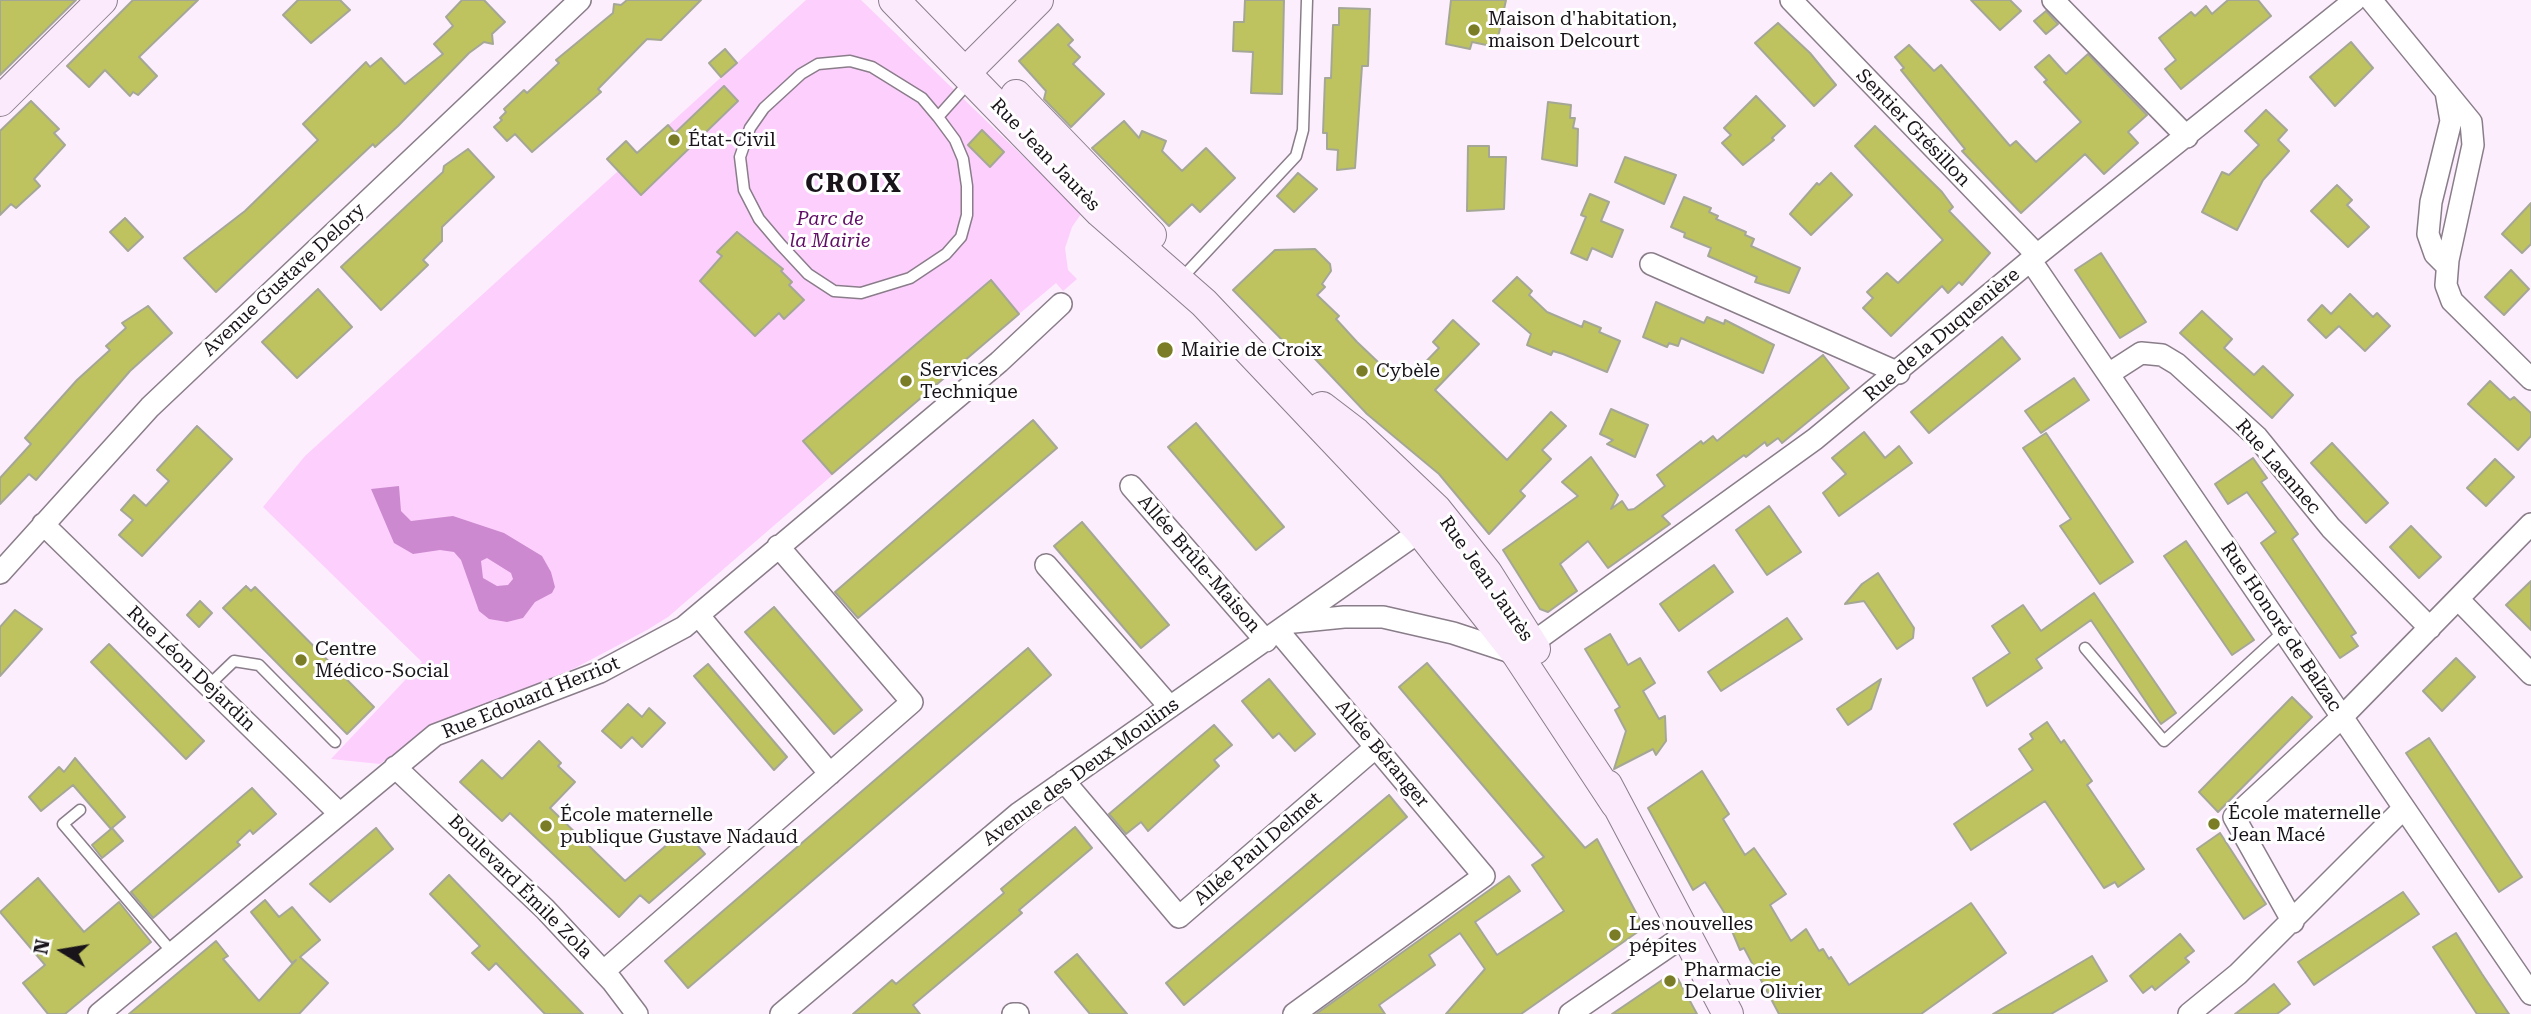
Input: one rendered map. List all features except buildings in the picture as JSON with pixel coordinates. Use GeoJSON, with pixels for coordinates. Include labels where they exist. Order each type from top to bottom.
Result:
{"type":"FeatureCollection","features":[{"type":"Feature","properties":{"kind":"main road"},"geometry":{"type":"LineString","coordinates":[[0,101],[102,0]]}},
{"type":"Feature","properties":{"kind":"main road"},"geometry":{"type":"LineString","coordinates":[[973,65],[1038,0]]}},
{"type":"Feature","properties":{"kind":"main road","name":"Rue Jean Jaurès"},"geometry":{"type":"LineString","coordinates":[[905,1],[1166,249],[1182,278],[1270,370],[1487,573],[1524,649],[1570,712],[1728,1014]]}},
{"type":"Feature","properties":{"kind":"street","name":"Avenue Gustave Delory"},"geometry":{"type":"LineString","coordinates":[[0,573],[185,373],[580,0]]}},
{"type":"Feature","properties":{"kind":"street","name":"Sentier Grésillon"},"geometry":{"type":"LineString","coordinates":[[1791,0],[2034,258]]}},
{"type":"Feature","properties":{"kind":"street"},"geometry":{"type":"LineString","coordinates":[[2053,0],[2187,137]]}},
{"type":"Feature","properties":{"kind":"street","name":"Rue de la Duquenière"},"geometry":{"type":"LineString","coordinates":[[1524,649],[1777,469],[1899,373],[2034,258],[2355,0]]}},
{"type":"Feature","properties":{"kind":"street"},"geometry":{"type":"LineString","coordinates":[[2371,0],[2465,113],[2473,132],[2470,164],[2447,266],[2446,285],[2452,301],[2531,379]]}},
{"type":"Feature","properties":{"kind":"street"},"geometry":{"type":"LineString","coordinates":[[2446,92],[2451,121],[2431,202],[2428,234],[2435,254],[2447,266]]}},
{"type":"Feature","properties":{"kind":"street","name":"Rue Honoré de Balzac"},"geometry":{"type":"LineString","coordinates":[[2034,258],[2283,632],[2530,992]]}},
{"type":"Feature","properties":{"kind":"street"},"geometry":{"type":"LineString","coordinates":[[1651,264],[1899,373]]}},
{"type":"Feature","properties":{"kind":"street","name":"Rue Edouard Herriot"},"geometry":{"type":"LineString","coordinates":[[99,1014],[338,813],[446,729],[621,663],[699,615],[999,362],[1061,304]]}},
{"type":"Feature","properties":{"kind":"street","name":"Rue Laennec"},"geometry":{"type":"LineString","coordinates":[[2110,373],[2141,353],[2162,355],[2178,365],[2257,438],[2330,527],[2430,628]]}},
{"type":"Feature","properties":{"kind":"street","name":"Allée Brûle-Maison"},"geometry":{"type":"LineString","coordinates":[[1131,486],[1280,632]]}},
{"type":"Feature","properties":{"kind":"street","name":"Avenue des Deux Moulins"},"geometry":{"type":"LineString","coordinates":[[782,1013],[1004,825],[1431,523]]}},
{"type":"Feature","properties":{"kind":"street","name":"Rue Léon Dejardin"},"geometry":{"type":"LineString","coordinates":[[43,524],[338,813]]}},
{"type":"Feature","properties":{"kind":"street"},"geometry":{"type":"LineString","coordinates":[[2293,922],[2234,817],[2342,717],[2531,524]]}},
{"type":"Feature","properties":{"kind":"street"},"geometry":{"type":"LineString","coordinates":[[604,971],[912,702],[778,546]]}},
{"type":"Feature","properties":{"kind":"street"},"geometry":{"type":"LineString","coordinates":[[1046,565],[1170,707]]}},
{"type":"Feature","properties":{"kind":"street"},"geometry":{"type":"LineString","coordinates":[[2458,599],[2531,674]]}},
{"type":"Feature","properties":{"kind":"street"},"geometry":{"type":"LineString","coordinates":[[699,615],[830,774]]}},
{"type":"Feature","properties":{"kind":"street","name":"Avenue des Deux Moulins"},"geometry":{"type":"LineString","coordinates":[[1280,632],[1344,617],[1383,617],[1491,644],[1524,649]]}},
{"type":"Feature","properties":{"kind":"street","name":"Allée Béranger"},"geometry":{"type":"LineString","coordinates":[[1280,632],[1484,876],[1294,1014]]}},
{"type":"Feature","properties":{"kind":"street","name":"Allée Paul Delmet"},"geometry":{"type":"LineString","coordinates":[[1064,781],[1179,917],[1376,747]]}},
{"type":"Feature","properties":{"kind":"street","name":"Boulevard Émile Zola"},"geometry":{"type":"LineString","coordinates":[[395,767],[535,899],[604,971],[637,1014]]}},
{"type":"Feature","properties":{"kind":"street"},"geometry":{"type":"LineString","coordinates":[[2189,1014],[2238,974],[2293,922],[2404,808]]}},
{"type":"Feature","properties":{"kind":"street"},"geometry":{"type":"LineString","coordinates":[[1570,1014],[1685,935]]}},
{"type":"Feature","properties":{"kind":"lane"},"geometry":{"type":"LineString","coordinates":[[1182,278],[1296,156],[1303,130],[1307,0]]}},
{"type":"Feature","properties":{"kind":"lane"},"geometry":{"type":"LineString","coordinates":[[850,61],[872,67],[922,99],[938,117],[955,140],[962,159],[967,186],[967,215],[961,237],[946,254],[910,278],[861,293],[834,291],[808,274],[781,245],[758,219],[744,190],[740,157],[750,128],[764,108],[801,74],[818,64],[850,61]]}},
{"type":"Feature","properties":{"kind":"lane"},"geometry":{"type":"LineString","coordinates":[[938,117],[963,89],[973,65]]}},
{"type":"Feature","properties":{"kind":"lane"},"geometry":{"type":"LineString","coordinates":[[2085,648],[2164,741],[2283,632]]}},
{"type":"Feature","properties":{"kind":"lane"},"geometry":{"type":"LineString","coordinates":[[208,685],[234,662],[260,665],[335,742]]}},
{"type":"Feature","properties":{"kind":"lane"},"geometry":{"type":"LineString","coordinates":[[80,810],[63,824],[172,953]]}},
{"type":"Feature","properties":{"kind":"green space","name":"Parc de la Mairie"},"geometry":{"type":"Polygon","coordinates":[[[806,0],[861,0],[1062,194],[1081,214],[1072,227],[1065,248],[1068,270],[1077,279],[1063,291],[1056,283],[668,617],[575,668],[424,732],[380,764],[331,759],[422,662],[263,507],[305,456],[806,0]]]}},
{"type":"Feature","properties":{"kind":"shaded area"},"geometry":{"type":"Polygon","coordinates":[[[399,486],[401,511],[411,521],[453,516],[504,533],[542,556],[551,572],[555,587],[552,593],[535,602],[523,618],[507,622],[489,619],[479,611],[461,560],[454,552],[440,550],[413,554],[394,543],[371,489],[399,486]],[[487,558],[481,561],[483,578],[497,586],[508,585],[513,579],[511,573],[487,558]]]}},
{"type":"Feature","properties":{"kind":"place","name":"Maison d'habitation, maison Delcourt"},"geometry":{"type":"Point","coordinates":[1474,30]}},
{"type":"Feature","properties":{"kind":"place","name":"État-Civil"},"geometry":{"type":"Point","coordinates":[674,140]}},
{"type":"Feature","properties":{"kind":"place","name":"Mairie de Croix"},"geometry":{"type":"Point","coordinates":[1165,350]}},
{"type":"Feature","properties":{"kind":"place","name":"Cybèle"},"geometry":{"type":"Point","coordinates":[1362,371]}},
{"type":"Feature","properties":{"kind":"place","name":"Services Technique"},"geometry":{"type":"Point","coordinates":[906,381]}},
{"type":"Feature","properties":{"kind":"place","name":"Centre Médico-Social"},"geometry":{"type":"Point","coordinates":[301,660]}},
{"type":"Feature","properties":{"kind":"place","name":"École maternelle Jean Macé"},"geometry":{"type":"Point","coordinates":[2214,824]}},
{"type":"Feature","properties":{"kind":"place","name":"École maternelle publique Gustave Nadaud"},"geometry":{"type":"Point","coordinates":[546,826]}},
{"type":"Feature","properties":{"kind":"place","name":"Les nouvelles pépites"},"geometry":{"type":"Point","coordinates":[1615,935]}},
{"type":"Feature","properties":{"kind":"place","name":"Pharmacie Delarue Olivier"},"geometry":{"type":"Point","coordinates":[1670,981]}},
{"type":"Feature","properties":{"kind":"district","name":"CROIX"},"geometry":{"type":"Point","coordinates":[854,184]}}]}
